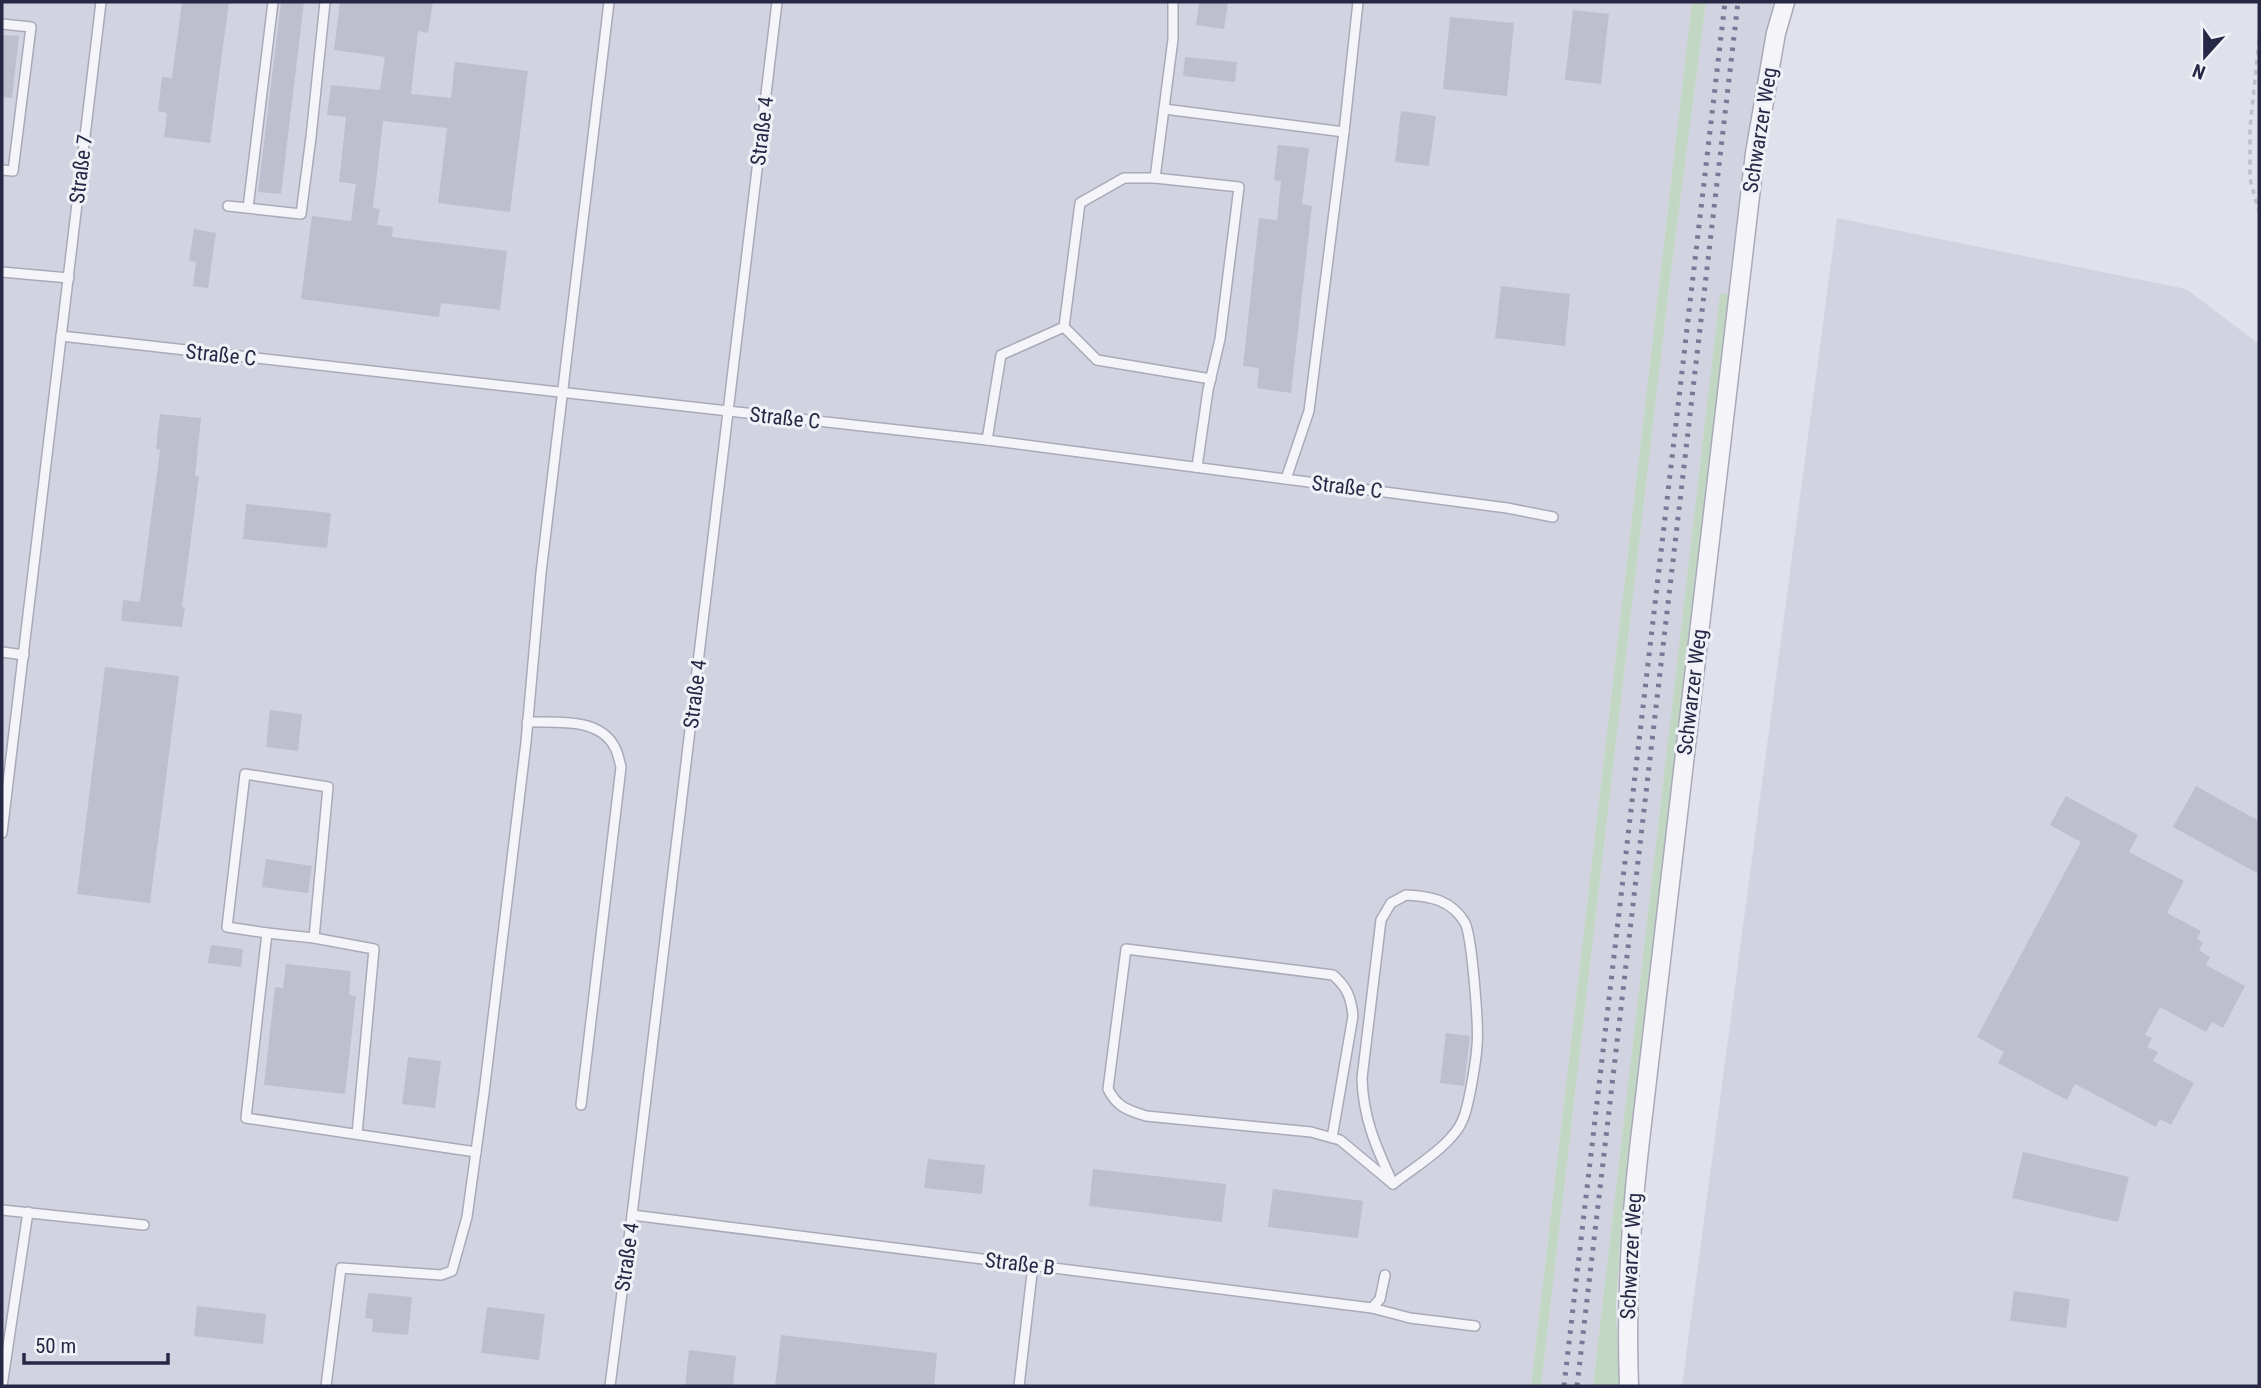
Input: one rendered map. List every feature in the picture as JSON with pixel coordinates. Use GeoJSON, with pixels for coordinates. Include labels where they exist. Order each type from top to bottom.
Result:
{"type":"FeatureCollection","features":[{"type":"Feature","properties":{"kind":"street","name":"Schwarzer Weg"},"geometry":{"type":"LineString","coordinates":[[1629,1386],[1628,1282],[1636,1175],[1755,153],[1776,33],[1785,2]]}},
{"type":"Feature","properties":{"kind":"lane","name":"Straße 7"},"geometry":{"type":"LineString","coordinates":[[2,833],[100,2]]}},
{"type":"Feature","properties":{"kind":"lane"},"geometry":{"type":"LineString","coordinates":[[248,208],[273,2]]}},
{"type":"Feature","properties":{"kind":"lane"},"geometry":{"type":"LineString","coordinates":[[228,206],[300,214],[325,2]]}},
{"type":"Feature","properties":{"kind":"lane"},"geometry":{"type":"LineString","coordinates":[[326,1386],[341,1268],[441,1275],[452,1271],[467,1216],[527,722],[541,573],[609,2]]}},
{"type":"Feature","properties":{"kind":"lane","name":"Straße 4"},"geometry":{"type":"LineString","coordinates":[[610,1386],[777,2]]}},
{"type":"Feature","properties":{"kind":"lane"},"geometry":{"type":"LineString","coordinates":[[1155,178],[1173,39],[1173,2]]}},
{"type":"Feature","properties":{"kind":"lane"},"geometry":{"type":"LineString","coordinates":[[1286,479],[1309,411],[1358,2]]}},
{"type":"Feature","properties":{"kind":"lane"},"geometry":{"type":"LineString","coordinates":[[2,24],[31,27],[13,171],[2,170]]}},
{"type":"Feature","properties":{"kind":"lane"},"geometry":{"type":"LineString","coordinates":[[1164,110],[1344,132]]}},
{"type":"Feature","properties":{"kind":"lane"},"geometry":{"type":"LineString","coordinates":[[1064,327],[1080,203],[1124,178],[1155,178],[1239,187],[1220,339],[1197,467]]}},
{"type":"Feature","properties":{"kind":"lane"},"geometry":{"type":"LineString","coordinates":[[2,272],[69,278]]}},
{"type":"Feature","properties":{"kind":"lane"},"geometry":{"type":"LineString","coordinates":[[1064,327],[1097,360],[1211,379]]}},
{"type":"Feature","properties":{"kind":"lane"},"geometry":{"type":"LineString","coordinates":[[987,440],[1001,355],[1064,327]]}},
{"type":"Feature","properties":{"kind":"lane","name":"Straße C"},"geometry":{"type":"LineString","coordinates":[[61,336],[987,440],[1507,508],[1553,517]]}},
{"type":"Feature","properties":{"kind":"lane"},"geometry":{"type":"LineString","coordinates":[[2,652],[24,654]]}},
{"type":"Feature","properties":{"kind":"lane"},"geometry":{"type":"LineString","coordinates":[[527,722],[580,724],[602,732],[614,745],[621,767],[581,1105]]}},
{"type":"Feature","properties":{"kind":"lane"},"geometry":{"type":"LineString","coordinates":[[314,938],[328,787],[245,774],[227,927],[373,949],[357,1134]]}},
{"type":"Feature","properties":{"kind":"lane"},"geometry":{"type":"LineString","coordinates":[[1406,895],[1423,895],[1439,899],[1450,906],[1465,924],[1471,942],[1478,1045],[1463,1121],[1447,1142],[1393,1184],[1373,1139],[1362,1104],[1362,1078],[1381,920],[1391,903],[1406,895]]}},
{"type":"Feature","properties":{"kind":"lane"},"geometry":{"type":"LineString","coordinates":[[267,933],[246,1118],[476,1153]]}},
{"type":"Feature","properties":{"kind":"lane"},"geometry":{"type":"LineString","coordinates":[[1332,1138],[1353,1016],[1345,985],[1333,975],[1126,949],[1108,1089],[1114,1102],[1124,1110],[1146,1116],[1311,1132],[1332,1138],[1340,1140],[1393,1184]]}},
{"type":"Feature","properties":{"kind":"lane"},"geometry":{"type":"LineString","coordinates":[[2,1210],[144,1225]]}},
{"type":"Feature","properties":{"kind":"lane"},"geometry":{"type":"LineString","coordinates":[[2,1386],[28,1212]]}},
{"type":"Feature","properties":{"kind":"lane","name":"Straße B"},"geometry":{"type":"LineString","coordinates":[[632,1215],[1372,1308],[1410,1318],[1475,1326]]}},
{"type":"Feature","properties":{"kind":"lane"},"geometry":{"type":"LineString","coordinates":[[1019,1386],[1033,1265]]}},
{"type":"Feature","properties":{"kind":"lane"},"geometry":{"type":"LineString","coordinates":[[1372,1308],[1380,1299],[1385,1275]]}},
{"type":"Feature","properties":{"kind":"path"},"geometry":{"type":"LineString","coordinates":[[2259,40],[2250,128],[2250,179],[2259,212]]}},
{"type":"Feature","properties":{"kind":"shaded area"},"geometry":{"type":"Polygon","coordinates":[[[2,2],[1692,2],[1531,1386],[2,1386],[2,2]]]}},
{"type":"Feature","properties":{"kind":"shaded area"},"geometry":{"type":"Polygon","coordinates":[[[1706,2],[1773,2],[1752,117],[1731,295],[1720,294],[1593,1386],[1541,1386],[1669,287],[1706,2]]]}},
{"type":"Feature","properties":{"kind":"shaded area"},"geometry":{"type":"Polygon","coordinates":[[[1837,218],[2186,289],[2259,344],[2259,1386],[1682,1386],[1837,218]]]}},
{"type":"Feature","properties":{"kind":"green space"},"geometry":{"type":"Polygon","coordinates":[[[1692,2],[1706,2],[1669,287],[1541,1386],[1531,1386],[1692,2]]]}},
{"type":"Feature","properties":{"kind":"green space"},"geometry":{"type":"Polygon","coordinates":[[[1720,293],[1731,295],[1621,1230],[1616,1305],[1619,1386],[1593,1386],[1720,293]]]}},
{"type":"Feature","properties":{"kind":"building"},"geometry":{"type":"Polygon","coordinates":[[[182,2],[229,2],[210,143],[164,137],[167,113],[158,111],[162,77],[172,78],[182,2]]]}},
{"type":"Feature","properties":{"kind":"building"},"geometry":{"type":"Polygon","coordinates":[[[281,2],[304,2],[281,194],[258,192],[281,2]]]}},
{"type":"Feature","properties":{"kind":"building"},"geometry":{"type":"Polygon","coordinates":[[[340,2],[433,2],[428,33],[418,31],[411,94],[451,98],[455,62],[528,71],[510,212],[438,203],[447,128],[383,121],[373,208],[380,209],[377,225],[393,227],[392,237],[507,251],[500,310],[441,303],[439,317],[301,299],[312,216],[351,221],[356,184],[339,182],[346,117],[327,115],[331,85],[380,90],[385,57],[334,50],[340,2]]]}},
{"type":"Feature","properties":{"kind":"building"},"geometry":{"type":"Polygon","coordinates":[[[1199,2],[1228,2],[1224,29],[1196,25],[1199,2]]]}},
{"type":"Feature","properties":{"kind":"building"},"geometry":{"type":"Polygon","coordinates":[[[1573,10],[1609,14],[1601,84],[1565,80],[1573,10]]]}},
{"type":"Feature","properties":{"kind":"building"},"geometry":{"type":"Polygon","coordinates":[[[1450,17],[1514,23],[1507,96],[1443,89],[1450,17]]]}},
{"type":"Feature","properties":{"kind":"building"},"geometry":{"type":"Polygon","coordinates":[[[2,35],[19,36],[12,98],[2,97],[2,35]]]}},
{"type":"Feature","properties":{"kind":"building"},"geometry":{"type":"Polygon","coordinates":[[[1185,57],[1237,62],[1235,82],[1183,76],[1185,57]]]}},
{"type":"Feature","properties":{"kind":"building"},"geometry":{"type":"Polygon","coordinates":[[[1401,111],[1436,116],[1429,166],[1395,162],[1401,111]]]}},
{"type":"Feature","properties":{"kind":"building"},"geometry":{"type":"Polygon","coordinates":[[[1278,145],[1309,148],[1302,204],[1312,206],[1291,393],[1257,388],[1259,368],[1243,366],[1259,218],[1277,220],[1281,181],[1274,180],[1278,145]]]}},
{"type":"Feature","properties":{"kind":"building"},"geometry":{"type":"Polygon","coordinates":[[[194,229],[216,233],[208,288],[193,286],[196,262],[189,261],[194,229]]]}},
{"type":"Feature","properties":{"kind":"building"},"geometry":{"type":"Polygon","coordinates":[[[1501,286],[1570,294],[1565,346],[1495,338],[1501,286]]]}},
{"type":"Feature","properties":{"kind":"building"},"geometry":{"type":"Polygon","coordinates":[[[160,414],[201,418],[195,476],[199,476],[182,607],[185,607],[182,627],[121,621],[123,600],[140,602],[160,450],[156,449],[160,414]]]}},
{"type":"Feature","properties":{"kind":"building"},"geometry":{"type":"Polygon","coordinates":[[[246,504],[331,513],[327,548],[243,539],[246,504]]]}},
{"type":"Feature","properties":{"kind":"building"},"geometry":{"type":"Polygon","coordinates":[[[105,667],[179,676],[150,903],[77,894],[105,667]]]}},
{"type":"Feature","properties":{"kind":"building"},"geometry":{"type":"Polygon","coordinates":[[[270,710],[302,714],[298,751],[266,747],[270,710]]]}},
{"type":"Feature","properties":{"kind":"building"},"geometry":{"type":"Polygon","coordinates":[[[2196,786],[2259,821],[2259,874],[2173,827],[2196,786]]]}},
{"type":"Feature","properties":{"kind":"building"},"geometry":{"type":"Polygon","coordinates":[[[2066,796],[2138,835],[2129,852],[2184,881],[2167,913],[2201,931],[2197,939],[2203,942],[2199,950],[2210,957],[2206,965],[2245,986],[2223,1028],[2212,1022],[2206,1032],[2160,1007],[2145,1035],[2152,1038],[2147,1047],[2158,1052],[2153,1061],[2194,1083],[2171,1125],[2160,1119],[2156,1127],[2075,1084],[2067,1100],[1998,1063],[2004,1052],[1977,1037],[2081,842],[2050,825],[2066,796]]]}},
{"type":"Feature","properties":{"kind":"building"},"geometry":{"type":"Polygon","coordinates":[[[266,859],[312,866],[308,893],[262,887],[266,859]]]}},
{"type":"Feature","properties":{"kind":"building"},"geometry":{"type":"Polygon","coordinates":[[[211,945],[243,949],[241,967],[208,963],[211,945]]]}},
{"type":"Feature","properties":{"kind":"building"},"geometry":{"type":"Polygon","coordinates":[[[286,964],[351,971],[349,995],[356,996],[345,1094],[264,1085],[275,987],[283,988],[286,964]]]}},
{"type":"Feature","properties":{"kind":"building"},"geometry":{"type":"Polygon","coordinates":[[[1446,1033],[1470,1036],[1464,1086],[1440,1083],[1446,1033]]]}},
{"type":"Feature","properties":{"kind":"building"},"geometry":{"type":"Polygon","coordinates":[[[408,1057],[441,1061],[435,1108],[402,1104],[408,1057]]]}},
{"type":"Feature","properties":{"kind":"building"},"geometry":{"type":"Polygon","coordinates":[[[2023,1152],[2129,1177],[2118,1222],[2012,1198],[2023,1152]]]}},
{"type":"Feature","properties":{"kind":"building"},"geometry":{"type":"Polygon","coordinates":[[[928,1159],[985,1165],[982,1194],[924,1188],[928,1159]]]}},
{"type":"Feature","properties":{"kind":"building"},"geometry":{"type":"Polygon","coordinates":[[[1093,1169],[1226,1184],[1222,1222],[1089,1206],[1093,1169]]]}},
{"type":"Feature","properties":{"kind":"building"},"geometry":{"type":"Polygon","coordinates":[[[1273,1189],[1363,1201],[1358,1238],[1268,1227],[1273,1189]]]}},
{"type":"Feature","properties":{"kind":"building"},"geometry":{"type":"Polygon","coordinates":[[[2014,1291],[2070,1299],[2066,1328],[2010,1321],[2014,1291]]]}},
{"type":"Feature","properties":{"kind":"building"},"geometry":{"type":"Polygon","coordinates":[[[368,1293],[412,1297],[408,1335],[372,1332],[373,1319],[365,1318],[368,1293]]]}},
{"type":"Feature","properties":{"kind":"building"},"geometry":{"type":"Polygon","coordinates":[[[197,1306],[266,1314],[263,1344],[194,1336],[197,1306]]]}},
{"type":"Feature","properties":{"kind":"building"},"geometry":{"type":"Polygon","coordinates":[[[487,1307],[545,1314],[539,1360],[481,1353],[487,1307]]]}},
{"type":"Feature","properties":{"kind":"building"},"geometry":{"type":"Polygon","coordinates":[[[781,1335],[937,1353],[934,1386],[775,1386],[781,1335]]]}},
{"type":"Feature","properties":{"kind":"building"},"geometry":{"type":"Polygon","coordinates":[[[689,1350],[736,1356],[733,1386],[685,1386],[689,1350]]]}},
{"type":"Feature","properties":{"kind":"railway"},"geometry":{"type":"LineString","coordinates":[[1564,1386],[1725,2]]}},
{"type":"Feature","properties":{"kind":"railway"},"geometry":{"type":"LineString","coordinates":[[1577,1386],[1738,2]]}}]}
